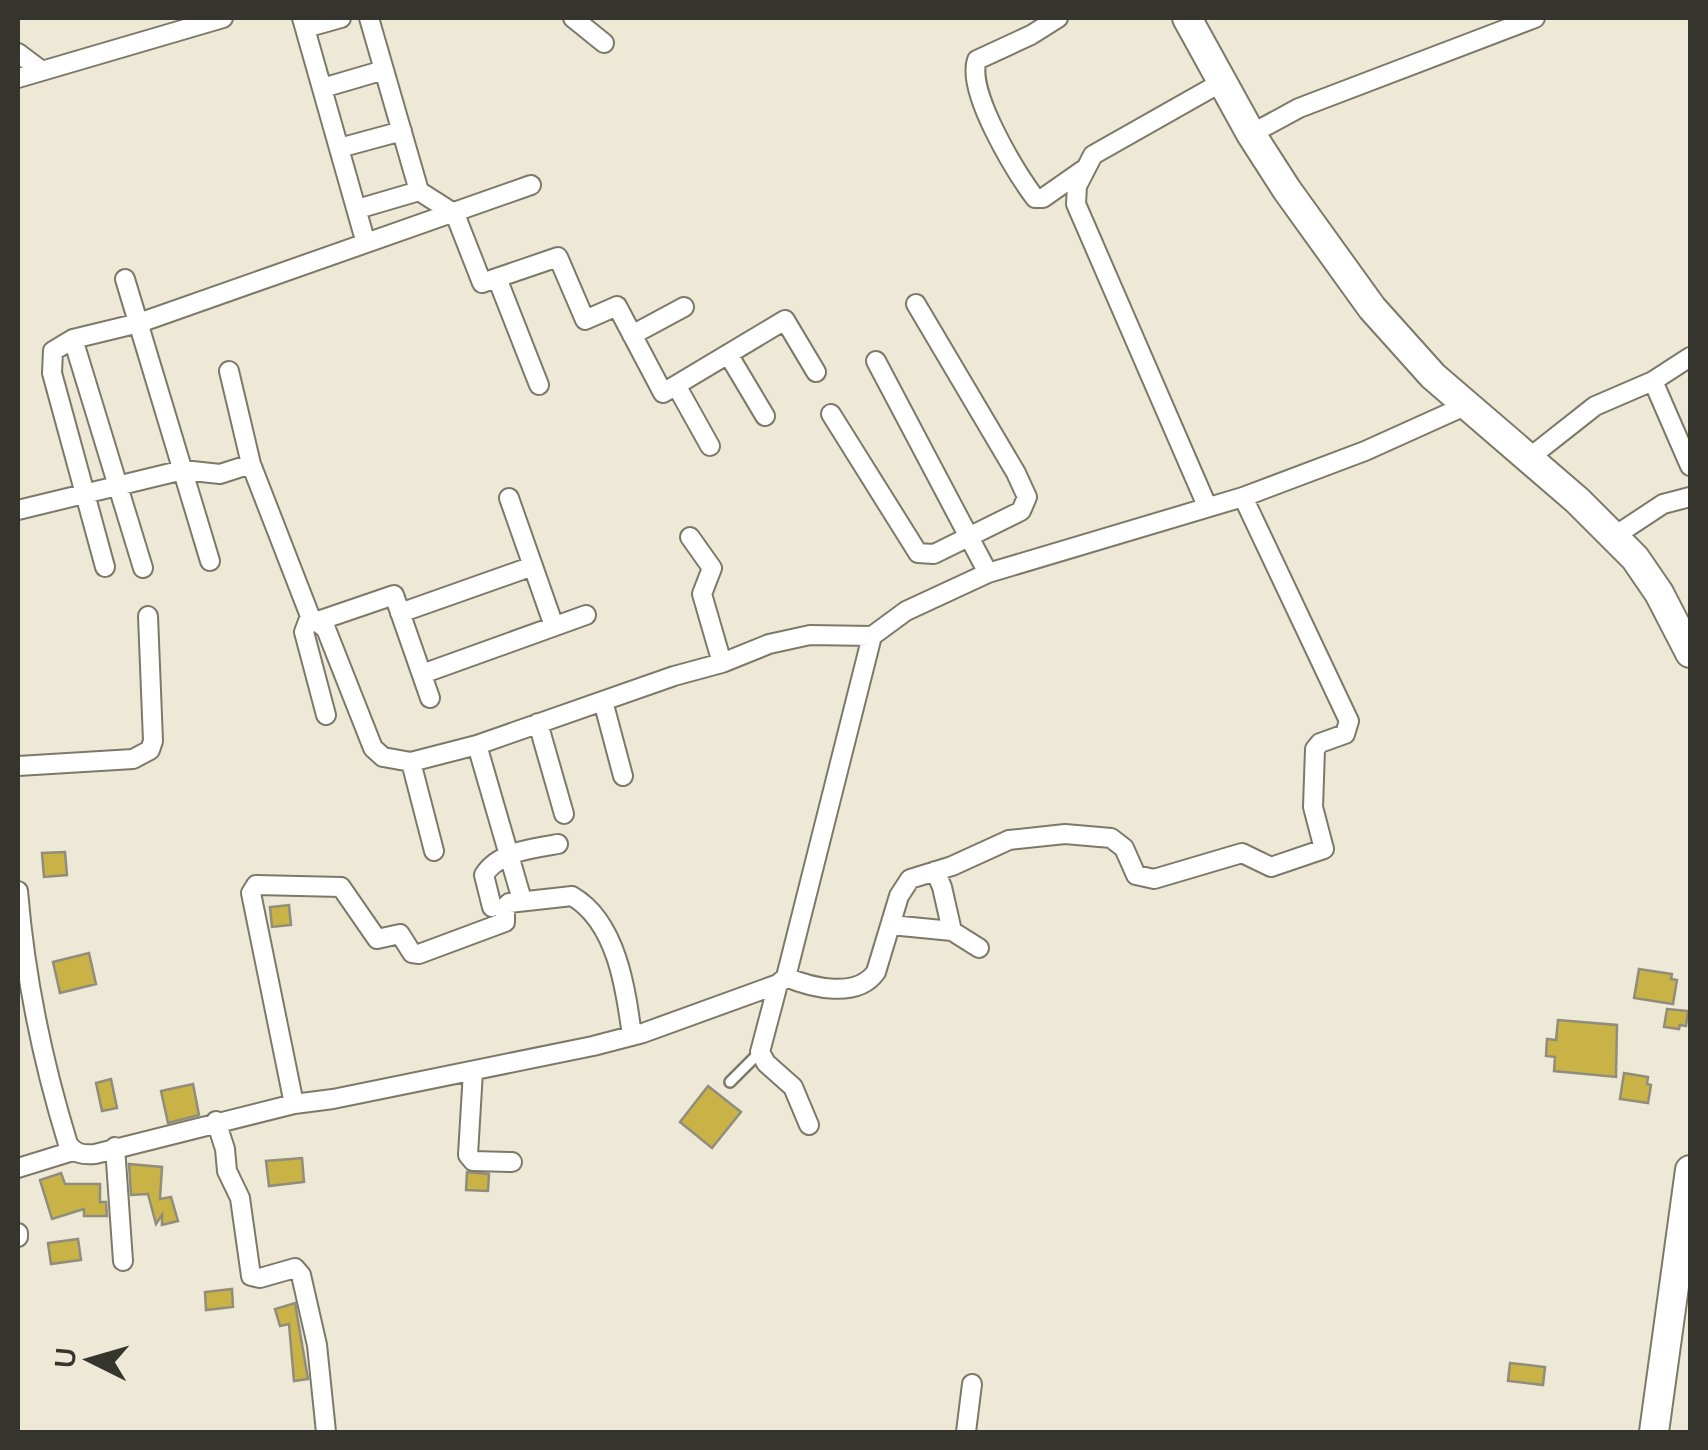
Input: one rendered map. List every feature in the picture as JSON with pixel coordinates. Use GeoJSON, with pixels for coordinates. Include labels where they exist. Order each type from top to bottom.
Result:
{"type":"FeatureCollection","features":[{"type":"Feature","properties":{"kind":"main road"},"geometry":{"type":"LineString","coordinates":[[1187,18],[1250,134],[1286,190],[1390,330],[1433,376],[1635,558],[1659,593],[1690,652]]}},
{"type":"Feature","properties":{"kind":"main road"},"geometry":{"type":"LineString","coordinates":[[1654,1432],[1690,1170]]}},
{"type":"Feature","properties":{"kind":"street"},"geometry":{"type":"LineString","coordinates":[[18,78],[223,18]]}},
{"type":"Feature","properties":{"kind":"street"},"geometry":{"type":"LineString","coordinates":[[341,18],[306,22],[363,233]]}},
{"type":"Feature","properties":{"kind":"street"},"geometry":{"type":"LineString","coordinates":[[370,18],[419,190],[456,214],[482,283],[558,257],[585,320],[617,306],[663,392],[785,320],[816,372]]}},
{"type":"Feature","properties":{"kind":"street"},"geometry":{"type":"LineString","coordinates":[[573,18],[604,43]]}},
{"type":"Feature","properties":{"kind":"street"},"geometry":{"type":"LineString","coordinates":[[1058,18],[977,60],[976,82],[982,104],[1035,198],[1043,198],[1084,170]]}},
{"type":"Feature","properties":{"kind":"street"},"geometry":{"type":"LineString","coordinates":[[1250,134],[1299,108],[1535,18]]}},
{"type":"Feature","properties":{"kind":"street"},"geometry":{"type":"LineString","coordinates":[[18,53],[42,71]]}},
{"type":"Feature","properties":{"kind":"street"},"geometry":{"type":"LineString","coordinates":[[326,87],[384,70]]}},
{"type":"Feature","properties":{"kind":"street"},"geometry":{"type":"LineString","coordinates":[[1207,506],[1076,204],[1077,186],[1092,155],[1222,82]]}},
{"type":"Feature","properties":{"kind":"street"},"geometry":{"type":"LineString","coordinates":[[343,147],[402,130]]}},
{"type":"Feature","properties":{"kind":"street"},"geometry":{"type":"LineString","coordinates":[[106,567],[51,358],[53,351],[73,339],[139,322],[530,185]]}},
{"type":"Feature","properties":{"kind":"street"},"geometry":{"type":"LineString","coordinates":[[361,208],[419,190]]}},
{"type":"Feature","properties":{"kind":"street"},"geometry":{"type":"LineString","coordinates":[[497,278],[540,385]]}},
{"type":"Feature","properties":{"kind":"street"},"geometry":{"type":"LineString","coordinates":[[125,279],[210,561]]}},
{"type":"Feature","properties":{"kind":"street"},"geometry":{"type":"LineString","coordinates":[[832,414],[918,554],[934,554],[1020,511],[1027,497],[1016,473],[916,304]]}},
{"type":"Feature","properties":{"kind":"street"},"geometry":{"type":"LineString","coordinates":[[632,335],[684,308]]}},
{"type":"Feature","properties":{"kind":"street"},"geometry":{"type":"LineString","coordinates":[[73,339],[143,568]]}},
{"type":"Feature","properties":{"kind":"street"},"geometry":{"type":"LineString","coordinates":[[728,354],[765,416]]}},
{"type":"Feature","properties":{"kind":"street"},"geometry":{"type":"LineString","coordinates":[[1528,458],[1595,406],[1652,381],[1690,358]]}},
{"type":"Feature","properties":{"kind":"street"},"geometry":{"type":"LineString","coordinates":[[876,362],[988,572]]}},
{"type":"Feature","properties":{"kind":"street"},"geometry":{"type":"LineString","coordinates":[[229,371],[251,464],[314,618],[326,628],[373,748],[382,757],[410,762],[476,744],[764,647],[810,635],[872,636],[906,611],[988,572],[1243,498],[1365,451],[1467,405]]}},
{"type":"Feature","properties":{"kind":"street"},"geometry":{"type":"LineString","coordinates":[[1652,381],[1690,466]]}},
{"type":"Feature","properties":{"kind":"street"},"geometry":{"type":"LineString","coordinates":[[676,385],[710,446]]}},
{"type":"Feature","properties":{"kind":"street"},"geometry":{"type":"LineString","coordinates":[[18,510],[183,470],[220,474],[251,464]]}},
{"type":"Feature","properties":{"kind":"street"},"geometry":{"type":"LineString","coordinates":[[1613,537],[1663,504],[1690,497]]}},
{"type":"Feature","properties":{"kind":"street"},"geometry":{"type":"LineString","coordinates":[[509,498],[554,626]]}},
{"type":"Feature","properties":{"kind":"street"},"geometry":{"type":"LineString","coordinates":[[18,1168],[73,1151],[88,1154],[294,1104],[632,1036],[782,980],[822,988],[862,985],[876,972],[910,879],[1009,840],[1066,834],[1111,838],[1119,842],[1136,875],[1143,879],[1242,853],[1271,867],[1324,848],[1314,808],[1315,749],[1346,734],[1350,721],[1243,498]]}},
{"type":"Feature","properties":{"kind":"street"},"geometry":{"type":"LineString","coordinates":[[690,537],[712,568],[703,588],[703,600],[722,663]]}},
{"type":"Feature","properties":{"kind":"street"},"geometry":{"type":"LineString","coordinates":[[400,614],[533,566]]}},
{"type":"Feature","properties":{"kind":"street"},"geometry":{"type":"LineString","coordinates":[[326,715],[304,632],[314,618],[394,594],[430,698]]}},
{"type":"Feature","properties":{"kind":"street"},"geometry":{"type":"LineString","coordinates":[[422,674],[586,615]]}},
{"type":"Feature","properties":{"kind":"street"},"geometry":{"type":"LineString","coordinates":[[18,766],[133,758],[150,750],[154,740],[148,616]]}},
{"type":"Feature","properties":{"kind":"street"},"geometry":{"type":"LineString","coordinates":[[808,1125],[794,1087],[766,1063],[760,1052],[872,636]]}},
{"type":"Feature","properties":{"kind":"street"},"geometry":{"type":"LineString","coordinates":[[603,700],[623,776]]}},
{"type":"Feature","properties":{"kind":"street"},"geometry":{"type":"LineString","coordinates":[[538,722],[564,814]]}},
{"type":"Feature","properties":{"kind":"street"},"geometry":{"type":"LineString","coordinates":[[476,744],[522,900]]}},
{"type":"Feature","properties":{"kind":"street"},"geometry":{"type":"LineString","coordinates":[[410,762],[434,852]]}},
{"type":"Feature","properties":{"kind":"street"},"geometry":{"type":"LineString","coordinates":[[492,906],[484,875],[493,863],[558,844]]}},
{"type":"Feature","properties":{"kind":"street"},"geometry":{"type":"LineString","coordinates":[[934,872],[952,931]]}},
{"type":"Feature","properties":{"kind":"street"},"geometry":{"type":"LineString","coordinates":[[294,1104],[250,892],[260,884],[341,887],[377,939],[400,934],[412,953],[419,954],[505,922],[506,905],[572,896],[589,908],[616,951],[625,981],[632,1036]]}},
{"type":"Feature","properties":{"kind":"street"},"geometry":{"type":"LineString","coordinates":[[18,891],[20,943],[46,1066],[73,1151]]}},
{"type":"Feature","properties":{"kind":"street"},"geometry":{"type":"LineString","coordinates":[[891,925],[952,931],[979,948]]}},
{"type":"Feature","properties":{"kind":"street"},"geometry":{"type":"LineString","coordinates":[[472,1071],[468,1155],[473,1161],[512,1162]]}},
{"type":"Feature","properties":{"kind":"street"},"geometry":{"type":"LineString","coordinates":[[216,1121],[227,1171],[240,1198],[251,1276],[260,1278],[300,1270],[317,1345],[326,1432]]}},
{"type":"Feature","properties":{"kind":"street"},"geometry":{"type":"LineString","coordinates":[[115,1147],[123,1261]]}},
{"type":"Feature","properties":{"kind":"street"},"geometry":{"type":"LineString","coordinates":[[966,1432],[972,1384]]}},
{"type":"Feature","properties":{"kind":"lane"},"geometry":{"type":"LineString","coordinates":[[730,1082],[760,1052]]}},
{"type":"Feature","properties":{"kind":"building"},"geometry":{"type":"Polygon","coordinates":[[[65,852],[67,875],[44,877],[42,853],[65,852]]]}},
{"type":"Feature","properties":{"kind":"building"},"geometry":{"type":"Polygon","coordinates":[[[289,905],[291,925],[272,927],[270,907],[289,905]]]}},
{"type":"Feature","properties":{"kind":"building"},"geometry":{"type":"Polygon","coordinates":[[[89,953],[96,984],[60,993],[53,962],[89,953]]]}},
{"type":"Feature","properties":{"kind":"building"},"geometry":{"type":"Polygon","coordinates":[[[1639,969],[1672,974],[1671,979],[1677,980],[1673,1004],[1634,998],[1639,969]]]}},
{"type":"Feature","properties":{"kind":"building"},"geometry":{"type":"Polygon","coordinates":[[[1667,1009],[1688,1011],[1686,1026],[1664,1027],[1667,1009]]]}},
{"type":"Feature","properties":{"kind":"building"},"geometry":{"type":"Polygon","coordinates":[[[1558,1020],[1617,1025],[1616,1077],[1554,1071],[1555,1057],[1546,1056],[1547,1039],[1556,1040],[1558,1020]]]}},
{"type":"Feature","properties":{"kind":"building"},"geometry":{"type":"Polygon","coordinates":[[[1624,1073],[1648,1077],[1648,1103],[1620,1099],[1624,1073]]]}},
{"type":"Feature","properties":{"kind":"building"},"geometry":{"type":"Polygon","coordinates":[[[111,1079],[117,1108],[102,1111],[96,1083],[111,1079]]]}},
{"type":"Feature","properties":{"kind":"building"},"geometry":{"type":"Polygon","coordinates":[[[193,1084],[199,1115],[168,1123],[161,1091],[193,1084]]]}},
{"type":"Feature","properties":{"kind":"building"},"geometry":{"type":"Polygon","coordinates":[[[708,1086],[741,1112],[712,1148],[680,1122],[708,1086]]]}},
{"type":"Feature","properties":{"kind":"building"},"geometry":{"type":"Polygon","coordinates":[[[302,1158],[304,1182],[269,1186],[266,1161],[302,1158]]]}},
{"type":"Feature","properties":{"kind":"building"},"geometry":{"type":"Polygon","coordinates":[[[129,1164],[162,1167],[160,1199],[171,1197],[178,1221],[162,1225],[162,1215],[156,1224],[148,1194],[131,1195],[129,1164]]]}},
{"type":"Feature","properties":{"kind":"building"},"geometry":{"type":"Polygon","coordinates":[[[467,1172],[489,1174],[488,1191],[466,1190],[467,1172]]]}},
{"type":"Feature","properties":{"kind":"building"},"geometry":{"type":"Polygon","coordinates":[[[61,1173],[65,1184],[100,1184],[100,1202],[106,1202],[107,1216],[84,1216],[84,1209],[52,1219],[40,1180],[61,1173]]]}},
{"type":"Feature","properties":{"kind":"building"},"geometry":{"type":"Polygon","coordinates":[[[78,1239],[81,1260],[51,1264],[48,1243],[78,1239]]]}},
{"type":"Feature","properties":{"kind":"building"},"geometry":{"type":"Polygon","coordinates":[[[232,1289],[233,1307],[206,1310],[205,1292],[232,1289]]]}},
{"type":"Feature","properties":{"kind":"building"},"geometry":{"type":"Polygon","coordinates":[[[295,1303],[308,1379],[294,1381],[289,1324],[280,1326],[275,1309],[295,1303]]]}},
{"type":"Feature","properties":{"kind":"building"},"geometry":{"type":"Polygon","coordinates":[[[1510,1363],[1545,1367],[1543,1385],[1508,1381],[1510,1363]]]}}]}
